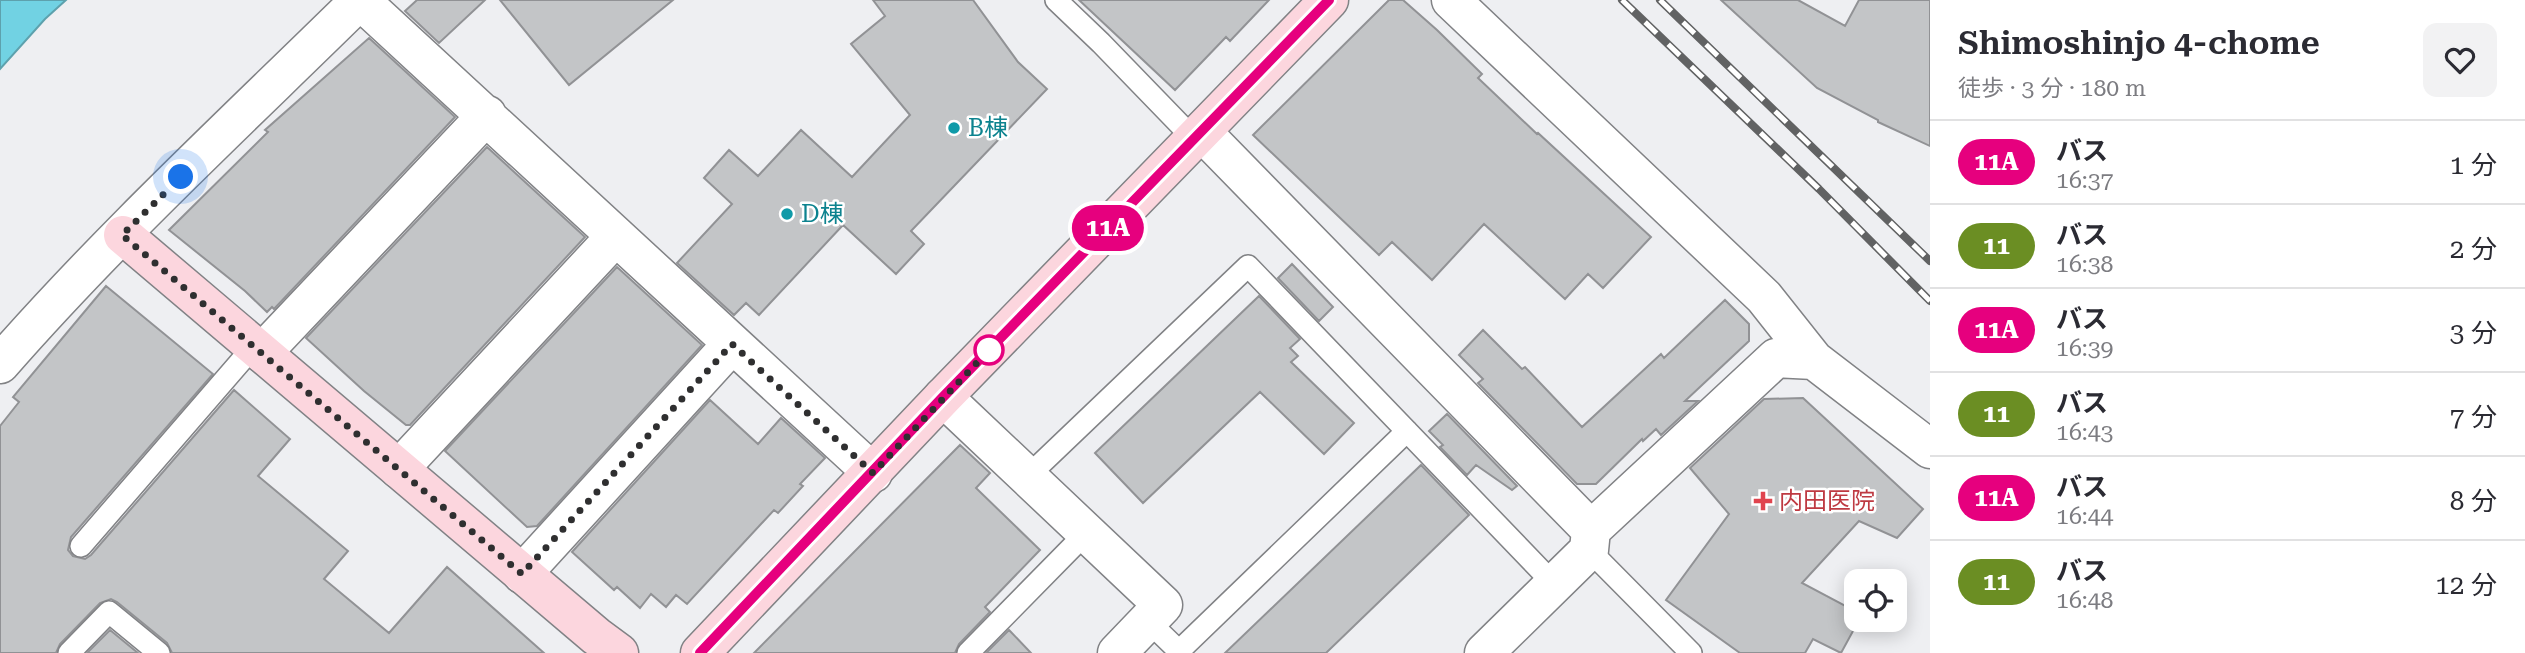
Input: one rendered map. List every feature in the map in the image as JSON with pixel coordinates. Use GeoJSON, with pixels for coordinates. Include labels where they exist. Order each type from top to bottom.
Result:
{"type":"FeatureCollection","features":[{"type":"Feature","properties":{"kind":"street"},"geometry":{"type":"LineString","coordinates":[[0,364],[122,235],[360,0],[487,114],[873,473]]}},
{"type":"Feature","properties":{"kind":"street"},"geometry":{"type":"LineString","coordinates":[[701,653],[943,397],[1329,0]]}},
{"type":"Feature","properties":{"kind":"street"},"geometry":{"type":"LineString","coordinates":[[1451,0],[1764,298],[1814,360],[1930,449]]}},
{"type":"Feature","properties":{"kind":"street"},"geometry":{"type":"LineString","coordinates":[[258,350],[487,114]]}},
{"type":"Feature","properties":{"kind":"street"},"geometry":{"type":"LineString","coordinates":[[1198,136],[1590,540]]}},
{"type":"Feature","properties":{"kind":"street"},"geometry":{"type":"LineString","coordinates":[[122,235],[619,653]]}},
{"type":"Feature","properties":{"kind":"street"},"geometry":{"type":"LineString","coordinates":[[399,469],[617,236]]}},
{"type":"Feature","properties":{"kind":"street"},"geometry":{"type":"LineString","coordinates":[[522,574],[732,344]]}},
{"type":"Feature","properties":{"kind":"street"},"geometry":{"type":"LineString","coordinates":[[1484,653],[1554,584],[1590,540],[1776,358],[1814,360]]}},
{"type":"Feature","properties":{"kind":"street"},"geometry":{"type":"LineString","coordinates":[[943,397],[1163,605],[1117,653]]}},
{"type":"Feature","properties":{"kind":"lane"},"geometry":{"type":"LineString","coordinates":[[1056,0],[1198,136]]}},
{"type":"Feature","properties":{"kind":"lane"},"geometry":{"type":"LineString","coordinates":[[1028,476],[1248,266],[1554,584]]}},
{"type":"Feature","properties":{"kind":"lane"},"geometry":{"type":"LineString","coordinates":[[81,546],[258,350]]}},
{"type":"Feature","properties":{"kind":"lane"},"geometry":{"type":"LineString","coordinates":[[1148,621],[1178,652],[1407,431]]}},
{"type":"Feature","properties":{"kind":"lane"},"geometry":{"type":"LineString","coordinates":[[968,653],[1087,531]]}},
{"type":"Feature","properties":{"kind":"lane"},"geometry":{"type":"LineString","coordinates":[[1590,540],[1691,653]]}},
{"type":"Feature","properties":{"kind":"lane"},"geometry":{"type":"LineString","coordinates":[[69,653],[109,612],[159,653]]}},
{"type":"Feature","properties":{"kind":"water"},"geometry":{"type":"Polygon","coordinates":[[[0,0],[66,0],[0,69],[0,0]]]}},
{"type":"Feature","properties":{"kind":"building"},"geometry":{"type":"Polygon","coordinates":[[[417,0],[485,0],[439,43],[405,11],[417,0]]]}},
{"type":"Feature","properties":{"kind":"building"},"geometry":{"type":"Polygon","coordinates":[[[500,0],[673,0],[569,85],[500,0]]]}},
{"type":"Feature","properties":{"kind":"building"},"geometry":{"type":"Polygon","coordinates":[[[873,0],[973,0],[1018,62],[1047,89],[911,231],[924,244],[896,274],[843,225],[759,315],[746,303],[734,315],[677,263],[732,204],[704,178],[729,150],[758,176],[801,130],[852,177],[910,115],[851,44],[885,16],[873,0]]]}},
{"type":"Feature","properties":{"kind":"building"},"geometry":{"type":"Polygon","coordinates":[[[1079,0],[1269,0],[1230,41],[1226,37],[1175,90],[1079,0]]]}},
{"type":"Feature","properties":{"kind":"building"},"geometry":{"type":"Polygon","coordinates":[[[1389,0],[1403,0],[1437,30],[1482,74],[1478,78],[1651,237],[1603,288],[1588,274],[1565,299],[1484,224],[1432,280],[1392,242],[1379,255],[1253,135],[1389,0]]]}},
{"type":"Feature","properties":{"kind":"building"},"geometry":{"type":"Polygon","coordinates":[[[1721,0],[1798,0],[1845,26],[1859,0],[1930,0],[1930,146],[1878,122],[1817,88],[1721,0]]]}},
{"type":"Feature","properties":{"kind":"building"},"geometry":{"type":"Polygon","coordinates":[[[369,38],[455,117],[274,309],[272,307],[267,312],[169,230],[268,132],[265,130],[369,38]]]}},
{"type":"Feature","properties":{"kind":"building"},"geometry":{"type":"Polygon","coordinates":[[[487,147],[585,237],[410,425],[406,425],[306,338],[487,147]]]}},
{"type":"Feature","properties":{"kind":"building"},"geometry":{"type":"Polygon","coordinates":[[[1292,264],[1333,307],[1319,321],[1278,278],[1292,264]]]}},
{"type":"Feature","properties":{"kind":"building"},"geometry":{"type":"Polygon","coordinates":[[[617,267],[702,345],[537,526],[527,527],[445,451],[617,267]]]}},
{"type":"Feature","properties":{"kind":"building"},"geometry":{"type":"Polygon","coordinates":[[[106,286],[213,374],[71,537],[68,550],[73,556],[85,559],[91,555],[234,390],[290,439],[258,476],[348,551],[324,579],[389,633],[447,567],[544,653],[172,653],[167,643],[111,599],[100,603],[60,644],[56,653],[0,653],[0,426],[19,402],[13,397],[106,286]]]}},
{"type":"Feature","properties":{"kind":"building"},"geometry":{"type":"Polygon","coordinates":[[[1259,296],[1300,339],[1290,348],[1298,356],[1291,362],[1354,423],[1324,454],[1260,392],[1143,503],[1095,453],[1259,296]]]}},
{"type":"Feature","properties":{"kind":"building"},"geometry":{"type":"Polygon","coordinates":[[[1725,300],[1749,324],[1749,341],[1685,401],[1698,401],[1661,435],[1656,429],[1643,441],[1642,439],[1596,484],[1577,484],[1478,383],[1483,379],[1459,355],[1483,330],[1522,369],[1525,367],[1582,427],[1661,354],[1664,358],[1725,300]]]}},
{"type":"Feature","properties":{"kind":"building"},"geometry":{"type":"Polygon","coordinates":[[[1803,398],[1923,509],[1897,538],[1859,521],[1802,583],[1844,605],[1844,632],[1852,632],[1841,653],[1813,639],[1805,653],[1740,653],[1666,600],[1729,514],[1690,468],[1764,399],[1803,398]]]}},
{"type":"Feature","properties":{"kind":"building"},"geometry":{"type":"Polygon","coordinates":[[[710,400],[758,444],[781,418],[825,458],[800,484],[803,486],[778,513],[774,510],[687,604],[676,595],[666,607],[651,594],[640,608],[617,587],[614,590],[572,552],[710,400]]]}},
{"type":"Feature","properties":{"kind":"building"},"geometry":{"type":"Polygon","coordinates":[[[1447,414],[1517,486],[1512,490],[1476,465],[1467,475],[1440,447],[1443,445],[1429,431],[1447,414]]]}},
{"type":"Feature","properties":{"kind":"building"},"geometry":{"type":"Polygon","coordinates":[[[960,445],[990,473],[976,488],[1040,550],[985,607],[990,612],[959,644],[955,653],[754,653],[960,445]]]}},
{"type":"Feature","properties":{"kind":"building"},"geometry":{"type":"Polygon","coordinates":[[[1421,465],[1469,515],[1326,653],[1225,653],[1421,465]]]}},
{"type":"Feature","properties":{"kind":"building"},"geometry":{"type":"Polygon","coordinates":[[[110,630],[138,653],[87,653],[110,630]]]}},
{"type":"Feature","properties":{"kind":"building"},"geometry":{"type":"Polygon","coordinates":[[[1009,630],[1031,653],[986,653],[1009,630]]]}},
{"type":"Feature","properties":{"kind":"railway"},"geometry":{"type":"LineString","coordinates":[[1622,0],[1819,189],[1930,301]]}},
{"type":"Feature","properties":{"kind":"railway"},"geometry":{"type":"LineString","coordinates":[[1660,0],[1930,261]]}},
{"type":"Feature","properties":{"kind":"bus line","name":"11A"},"geometry":{"type":"LineString","coordinates":[[700,653],[943,397],[1329,0]]}},
{"type":"Feature","properties":{"kind":"place","name":"B棟"},"geometry":{"type":"Point","coordinates":[954,128]}},
{"type":"Feature","properties":{"kind":"place","name":"D棟"},"geometry":{"type":"Point","coordinates":[787,214]}},
{"type":"Feature","properties":{"kind":"place","name":"内田医院"},"geometry":{"type":"Point","coordinates":[1763,501]}},
{"type":"Feature","properties":{"kind":"route"},"geometry":{"type":"LineString","coordinates":[[181,177],[122,235],[522,574],[732,344],[873,473],[989,350]]}}]}
